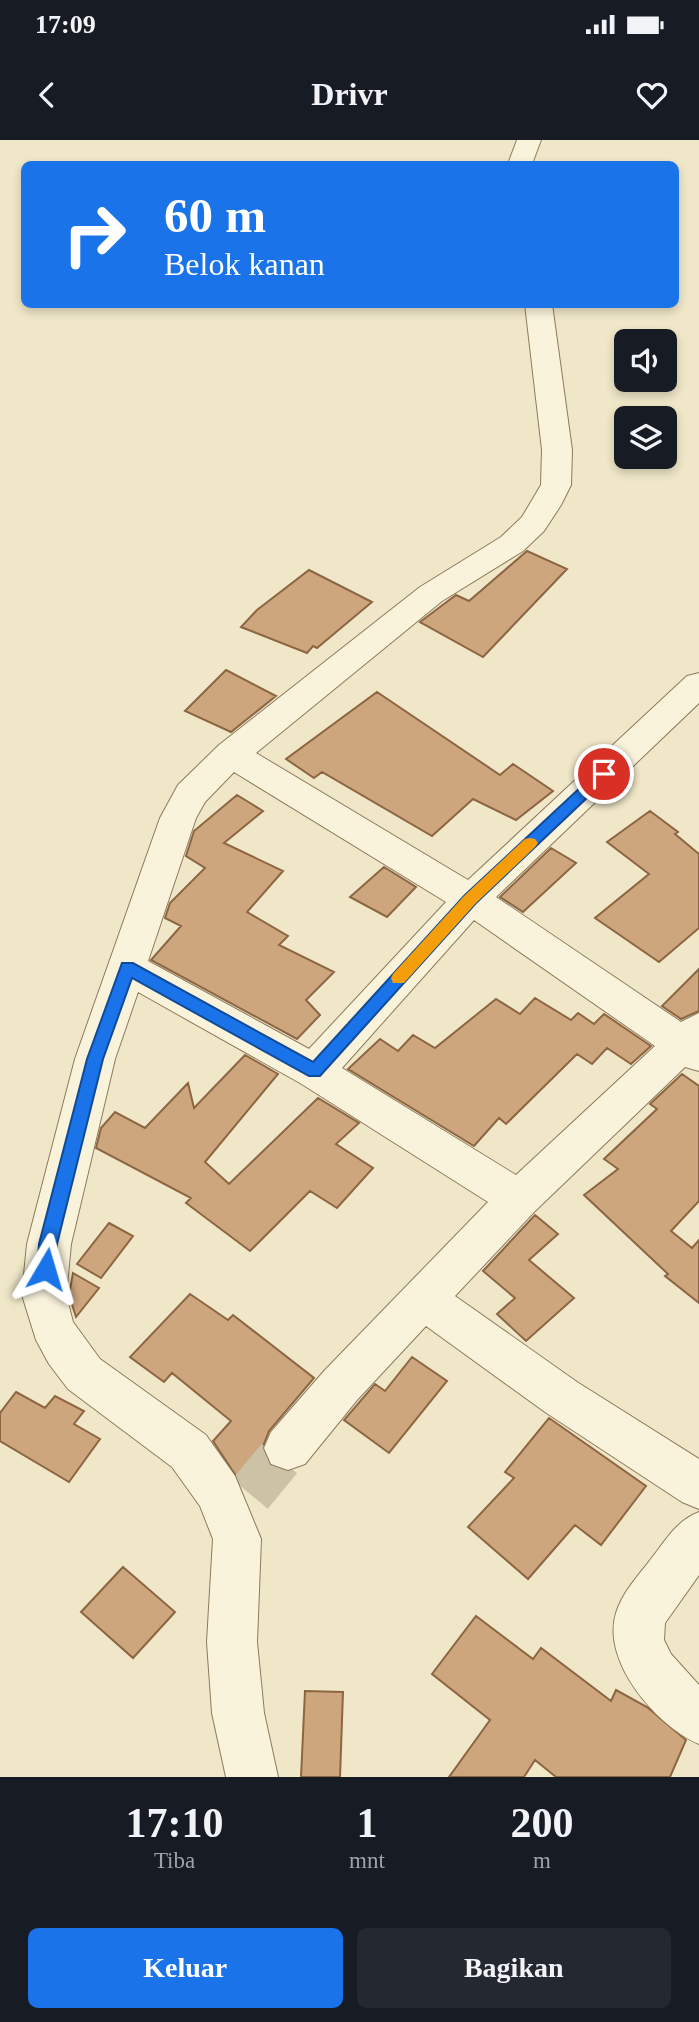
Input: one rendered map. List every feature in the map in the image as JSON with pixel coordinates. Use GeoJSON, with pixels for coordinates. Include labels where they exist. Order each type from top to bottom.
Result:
{"type":"FeatureCollection","features":[{"type":"Feature","properties":{"kind":"street"},"geometry":{"type":"LineString","coordinates":[[521,161],[529,140]]}},
{"type":"Feature","properties":{"kind":"street"},"geometry":{"type":"LineString","coordinates":[[252,1777],[237,1701],[232,1642],[239,1506],[218,1492],[189,1451],[85,1374],[65,1350],[52,1326],[44,1295],[48,1244],[95,1059],[178,818],[191,793],[231,754],[431,594],[512,544],[533,524],[547,505],[555,485],[557,450],[539,308]]}},
{"type":"Feature","properties":{"kind":"street"},"geometry":{"type":"LineString","coordinates":[[314,1071],[471,899],[699,684]]}},
{"type":"Feature","properties":{"kind":"street"},"geometry":{"type":"LineString","coordinates":[[231,754],[471,899],[694,1043],[519,1199],[341,1385],[288,1448]]}},
{"type":"Feature","properties":{"kind":"street"},"geometry":{"type":"LineString","coordinates":[[127,968],[314,1071],[519,1199]]}},
{"type":"Feature","properties":{"kind":"street"},"geometry":{"type":"LineString","coordinates":[[422,1298],[561,1396],[699,1486]]}},
{"type":"Feature","properties":{"kind":"street"},"geometry":{"type":"LineString","coordinates":[[699,1535],[640,1615],[639,1642],[653,1672],[678,1701],[699,1718]]}},
{"type":"Feature","properties":{"kind":"building"},"geometry":{"type":"Polygon","coordinates":[[[527,551],[567,569],[483,657],[420,622],[456,595],[469,601],[527,551]]]}},
{"type":"Feature","properties":{"kind":"building"},"geometry":{"type":"Polygon","coordinates":[[[309,570],[372,602],[317,648],[313,646],[307,653],[241,627],[257,610],[309,570]]]}},
{"type":"Feature","properties":{"kind":"building"},"geometry":{"type":"Polygon","coordinates":[[[226,670],[276,696],[231,732],[185,711],[226,670]]]}},
{"type":"Feature","properties":{"kind":"building"},"geometry":{"type":"Polygon","coordinates":[[[377,692],[500,775],[513,764],[553,791],[516,820],[473,799],[432,836],[322,772],[314,778],[286,759],[377,692]]]}},
{"type":"Feature","properties":{"kind":"building"},"geometry":{"type":"Polygon","coordinates":[[[237,795],[263,811],[224,843],[283,871],[247,912],[288,936],[279,945],[334,972],[306,1000],[320,1015],[297,1039],[151,960],[181,926],[165,918],[170,903],[205,868],[186,856],[194,831],[237,795]]]}},
{"type":"Feature","properties":{"kind":"building"},"geometry":{"type":"Polygon","coordinates":[[[650,811],[678,832],[675,834],[699,854],[699,928],[659,962],[595,918],[649,874],[607,842],[650,811]]]}},
{"type":"Feature","properties":{"kind":"building"},"geometry":{"type":"Polygon","coordinates":[[[551,848],[576,863],[523,912],[500,897],[551,848]]]}},
{"type":"Feature","properties":{"kind":"building"},"geometry":{"type":"Polygon","coordinates":[[[384,867],[416,887],[387,917],[350,897],[384,867]]]}},
{"type":"Feature","properties":{"kind":"building"},"geometry":{"type":"Polygon","coordinates":[[[699,969],[699,1011],[681,1019],[662,1006],[699,969]]]}},
{"type":"Feature","properties":{"kind":"building"},"geometry":{"type":"Polygon","coordinates":[[[535,998],[571,1020],[578,1013],[594,1024],[604,1014],[651,1046],[631,1064],[607,1048],[592,1064],[577,1054],[506,1124],[499,1118],[474,1146],[348,1069],[380,1039],[398,1051],[413,1035],[435,1048],[496,999],[520,1014],[535,998]]]}},
{"type":"Feature","properties":{"kind":"building"},"geometry":{"type":"Polygon","coordinates":[[[245,1055],[278,1074],[205,1162],[229,1184],[318,1098],[359,1123],[336,1144],[373,1168],[337,1208],[310,1191],[250,1251],[186,1203],[191,1198],[96,1148],[101,1128],[115,1112],[145,1128],[188,1083],[194,1108],[245,1055]]]}},
{"type":"Feature","properties":{"kind":"building"},"geometry":{"type":"Polygon","coordinates":[[[682,1074],[699,1086],[699,1201],[671,1231],[692,1248],[699,1240],[699,1303],[665,1276],[668,1274],[584,1195],[618,1169],[604,1159],[657,1109],[650,1104],[682,1074]]]}},
{"type":"Feature","properties":{"kind":"building"},"geometry":{"type":"Polygon","coordinates":[[[535,1215],[558,1234],[529,1260],[574,1298],[526,1341],[497,1314],[515,1298],[483,1271],[535,1215]]]}},
{"type":"Feature","properties":{"kind":"building"},"geometry":{"type":"Polygon","coordinates":[[[109,1223],[133,1236],[101,1278],[77,1264],[109,1223]]]}},
{"type":"Feature","properties":{"kind":"building"},"geometry":{"type":"Polygon","coordinates":[[[73,1273],[99,1288],[76,1317],[69,1295],[73,1273]]]}},
{"type":"Feature","properties":{"kind":"building"},"geometry":{"type":"Polygon","coordinates":[[[190,1294],[228,1320],[233,1315],[314,1378],[269,1431],[262,1449],[269,1465],[281,1470],[258,1497],[242,1485],[213,1441],[231,1421],[172,1373],[164,1382],[130,1357],[190,1294]]]}},
{"type":"Feature","properties":{"kind":"building"},"geometry":{"type":"Polygon","coordinates":[[[412,1357],[447,1381],[389,1453],[344,1420],[375,1384],[385,1391],[412,1357]]]}},
{"type":"Feature","properties":{"kind":"building"},"geometry":{"type":"Polygon","coordinates":[[[16,1392],[45,1408],[55,1396],[84,1411],[74,1424],[100,1439],[69,1482],[0,1441],[0,1413],[16,1392]]]}},
{"type":"Feature","properties":{"kind":"building"},"geometry":{"type":"Polygon","coordinates":[[[549,1418],[646,1486],[601,1545],[575,1525],[528,1579],[468,1527],[514,1478],[505,1472],[549,1418]]]}},
{"type":"Feature","properties":{"kind":"building"},"geometry":{"type":"Polygon","coordinates":[[[123,1567],[175,1612],[133,1658],[81,1612],[123,1567]]]}},
{"type":"Feature","properties":{"kind":"building"},"geometry":{"type":"Polygon","coordinates":[[[476,1616],[533,1659],[541,1648],[611,1701],[616,1690],[647,1707],[686,1740],[670,1777],[556,1777],[535,1760],[524,1777],[449,1777],[490,1720],[432,1674],[476,1616]]]}},
{"type":"Feature","properties":{"kind":"building"},"geometry":{"type":"Polygon","coordinates":[[[305,1691],[343,1692],[340,1777],[301,1777],[305,1691]]]}},
{"type":"Feature","properties":{"kind":"tunnel"},"geometry":{"type":"LineString","coordinates":[[250,1494],[288,1448]]}},
{"type":"Feature","properties":{"kind":"slow traffic"},"geometry":{"type":"LineString","coordinates":[[399,978],[471,899],[530,843]]}},
{"type":"Feature","properties":{"kind":"route"},"geometry":{"type":"LineString","coordinates":[[46,1269],[48,1244],[95,1059],[127,968],[314,1071],[471,899],[604,774]]}}]}
